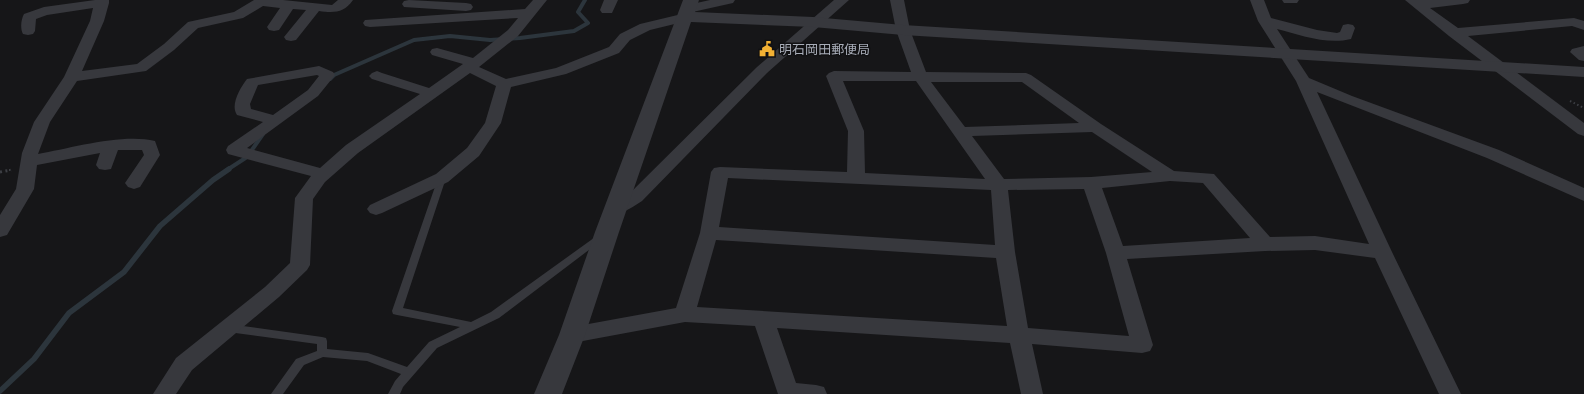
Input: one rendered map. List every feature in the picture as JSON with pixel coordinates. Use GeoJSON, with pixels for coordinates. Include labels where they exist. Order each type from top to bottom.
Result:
{"type":"FeatureCollection","features":[{"type":"Feature","properties":{"kind":"street"},"geometry":{"type":"LineString","coordinates":[[72,77],[141,68],[169,47],[193,25],[238,14],[263,1],[289,5],[335,8],[346,0]]}},
{"type":"Feature","properties":{"kind":"street"},"geometry":{"type":"LineString","coordinates":[[437,52],[472,65],[504,84],[561,71],[614,50],[626,37],[645,27],[689,9],[728,0]]}},
{"type":"Feature","properties":{"kind":"street"},"geometry":{"type":"LineString","coordinates":[[616,208],[636,197],[756,76],[813,22],[842,0]]}},
{"type":"Feature","properties":{"kind":"street"},"geometry":{"type":"LineString","coordinates":[[897,0],[903,30],[920,78],[999,185],[1005,252],[1032,394]]}},
{"type":"Feature","properties":{"kind":"street"},"geometry":{"type":"LineString","coordinates":[[1258,0],[1265,21],[1304,81],[1382,252],[1450,394]]}},
{"type":"Feature","properties":{"kind":"street"},"geometry":{"type":"LineString","coordinates":[[1415,2],[1463,0]]}},
{"type":"Feature","properties":{"kind":"street"},"geometry":{"type":"LineString","coordinates":[[0,231],[25,189],[30,153],[42,122],[72,77],[97,21],[102,2],[44,11],[29,17],[28,31]]}},
{"type":"Feature","properties":{"kind":"street"},"geometry":{"type":"LineString","coordinates":[[1415,2],[1498,67],[1584,131]]}},
{"type":"Feature","properties":{"kind":"street"},"geometry":{"type":"LineString","coordinates":[[409,4],[469,8],[536,4]]}},
{"type":"Feature","properties":{"kind":"street"},"geometry":{"type":"LineString","coordinates":[[370,23],[536,4]]}},
{"type":"Feature","properties":{"kind":"street"},"geometry":{"type":"LineString","coordinates":[[164,394],[184,364],[272,292],[300,265],[304,198],[323,174],[352,149],[472,65],[513,33],[536,4]]}},
{"type":"Feature","properties":{"kind":"street"},"geometry":{"type":"LineString","coordinates":[[274,27],[289,5]]}},
{"type":"Feature","properties":{"kind":"street"},"geometry":{"type":"LineString","coordinates":[[291,37],[316,7]]}},
{"type":"Feature","properties":{"kind":"street"},"geometry":{"type":"LineString","coordinates":[[689,9],[903,30],[1584,72]]}},
{"type":"Feature","properties":{"kind":"street"},"geometry":{"type":"LineString","coordinates":[[548,394],[572,335],[607,232],[689,9]]}},
{"type":"Feature","properties":{"kind":"street"},"geometry":{"type":"LineString","coordinates":[[1265,21],[1319,35],[1342,37],[1346,36],[1348,28]]}},
{"type":"Feature","properties":{"kind":"street"},"geometry":{"type":"LineString","coordinates":[[1454,33],[1574,22],[1584,26]]}},
{"type":"Feature","properties":{"kind":"street"},"geometry":{"type":"LineString","coordinates":[[1584,50],[1577,52],[1584,57]]}},
{"type":"Feature","properties":{"kind":"street"},"geometry":{"type":"LineString","coordinates":[[276,120],[243,112],[242,104],[252,82],[319,70],[328,75],[313,93],[276,120],[234,150],[323,174]]}},
{"type":"Feature","properties":{"kind":"street"},"geometry":{"type":"LineString","coordinates":[[377,76],[431,93]]}},
{"type":"Feature","properties":{"kind":"street"},"geometry":{"type":"LineString","coordinates":[[856,177],[856,131],[834,76],[1026,78],[1094,127],[1170,176]]}},
{"type":"Feature","properties":{"kind":"street"},"geometry":{"type":"LineString","coordinates":[[1304,81],[1346,99],[1493,154],[1584,195]]}},
{"type":"Feature","properties":{"kind":"street"},"geometry":{"type":"LineString","coordinates":[[376,209],[442,178],[473,152],[493,123],[504,84]]}},
{"type":"Feature","properties":{"kind":"street"},"geometry":{"type":"LineString","coordinates":[[961,132],[1094,127]]}},
{"type":"Feature","properties":{"kind":"street"},"geometry":{"type":"LineString","coordinates":[[29,161],[111,146],[149,145],[152,155],[134,183]]}},
{"type":"Feature","properties":{"kind":"street"},"geometry":{"type":"LineString","coordinates":[[105,165],[111,146]]}},
{"type":"Feature","properties":{"kind":"street"},"geometry":{"type":"LineString","coordinates":[[685,314],[709,233],[720,172],[856,177],[999,185],[1091,183],[1170,176],[1208,178],[1266,244]]}},
{"type":"Feature","properties":{"kind":"street"},"geometry":{"type":"LineString","coordinates":[[572,335],[685,314],[1020,335],[1142,345],[1116,253],[1091,183]]}},
{"type":"Feature","properties":{"kind":"street"},"geometry":{"type":"LineString","coordinates":[[709,233],[1005,252]]}},
{"type":"Feature","properties":{"kind":"street"},"geometry":{"type":"LineString","coordinates":[[1116,253],[1266,244],[1315,243],[1382,252]]}},
{"type":"Feature","properties":{"kind":"street"},"geometry":{"type":"LineString","coordinates":[[763,318],[788,392],[816,394]]}},
{"type":"Feature","properties":{"kind":"lane"},"geometry":{"type":"LineString","coordinates":[[442,178],[397,311],[471,326]]}},
{"type":"Feature","properties":{"kind":"lane"},"geometry":{"type":"LineString","coordinates":[[394,394],[399,384],[433,345],[495,315],[607,232]]}},
{"type":"Feature","properties":{"kind":"lane"},"geometry":{"type":"LineString","coordinates":[[227,328],[322,341],[322,353]]}},
{"type":"Feature","properties":{"kind":"lane"},"geometry":{"type":"LineString","coordinates":[[278,394],[300,362],[322,353],[368,357],[410,372]]}},
{"type":"Feature","properties":{"kind":"waterway"},"geometry":{"type":"LineString","coordinates":[[330,79],[334,75],[414,40],[450,36],[490,40],[520,38],[574,31],[588,23],[578,12],[585,0]]}},
{"type":"Feature","properties":{"kind":"waterway"},"geometry":{"type":"LineString","coordinates":[[227,170],[247,157],[263,134]]}},
{"type":"Feature","properties":{"kind":"waterway"},"geometry":{"type":"LineString","coordinates":[[0,391],[34,359],[69,313],[124,272],[160,226],[213,180],[229,169]]}},
{"type":"Feature","properties":{"kind":"place","name":"明石岡田郵便局"},"geometry":{"type":"Point","coordinates":[767,49]}}]}
